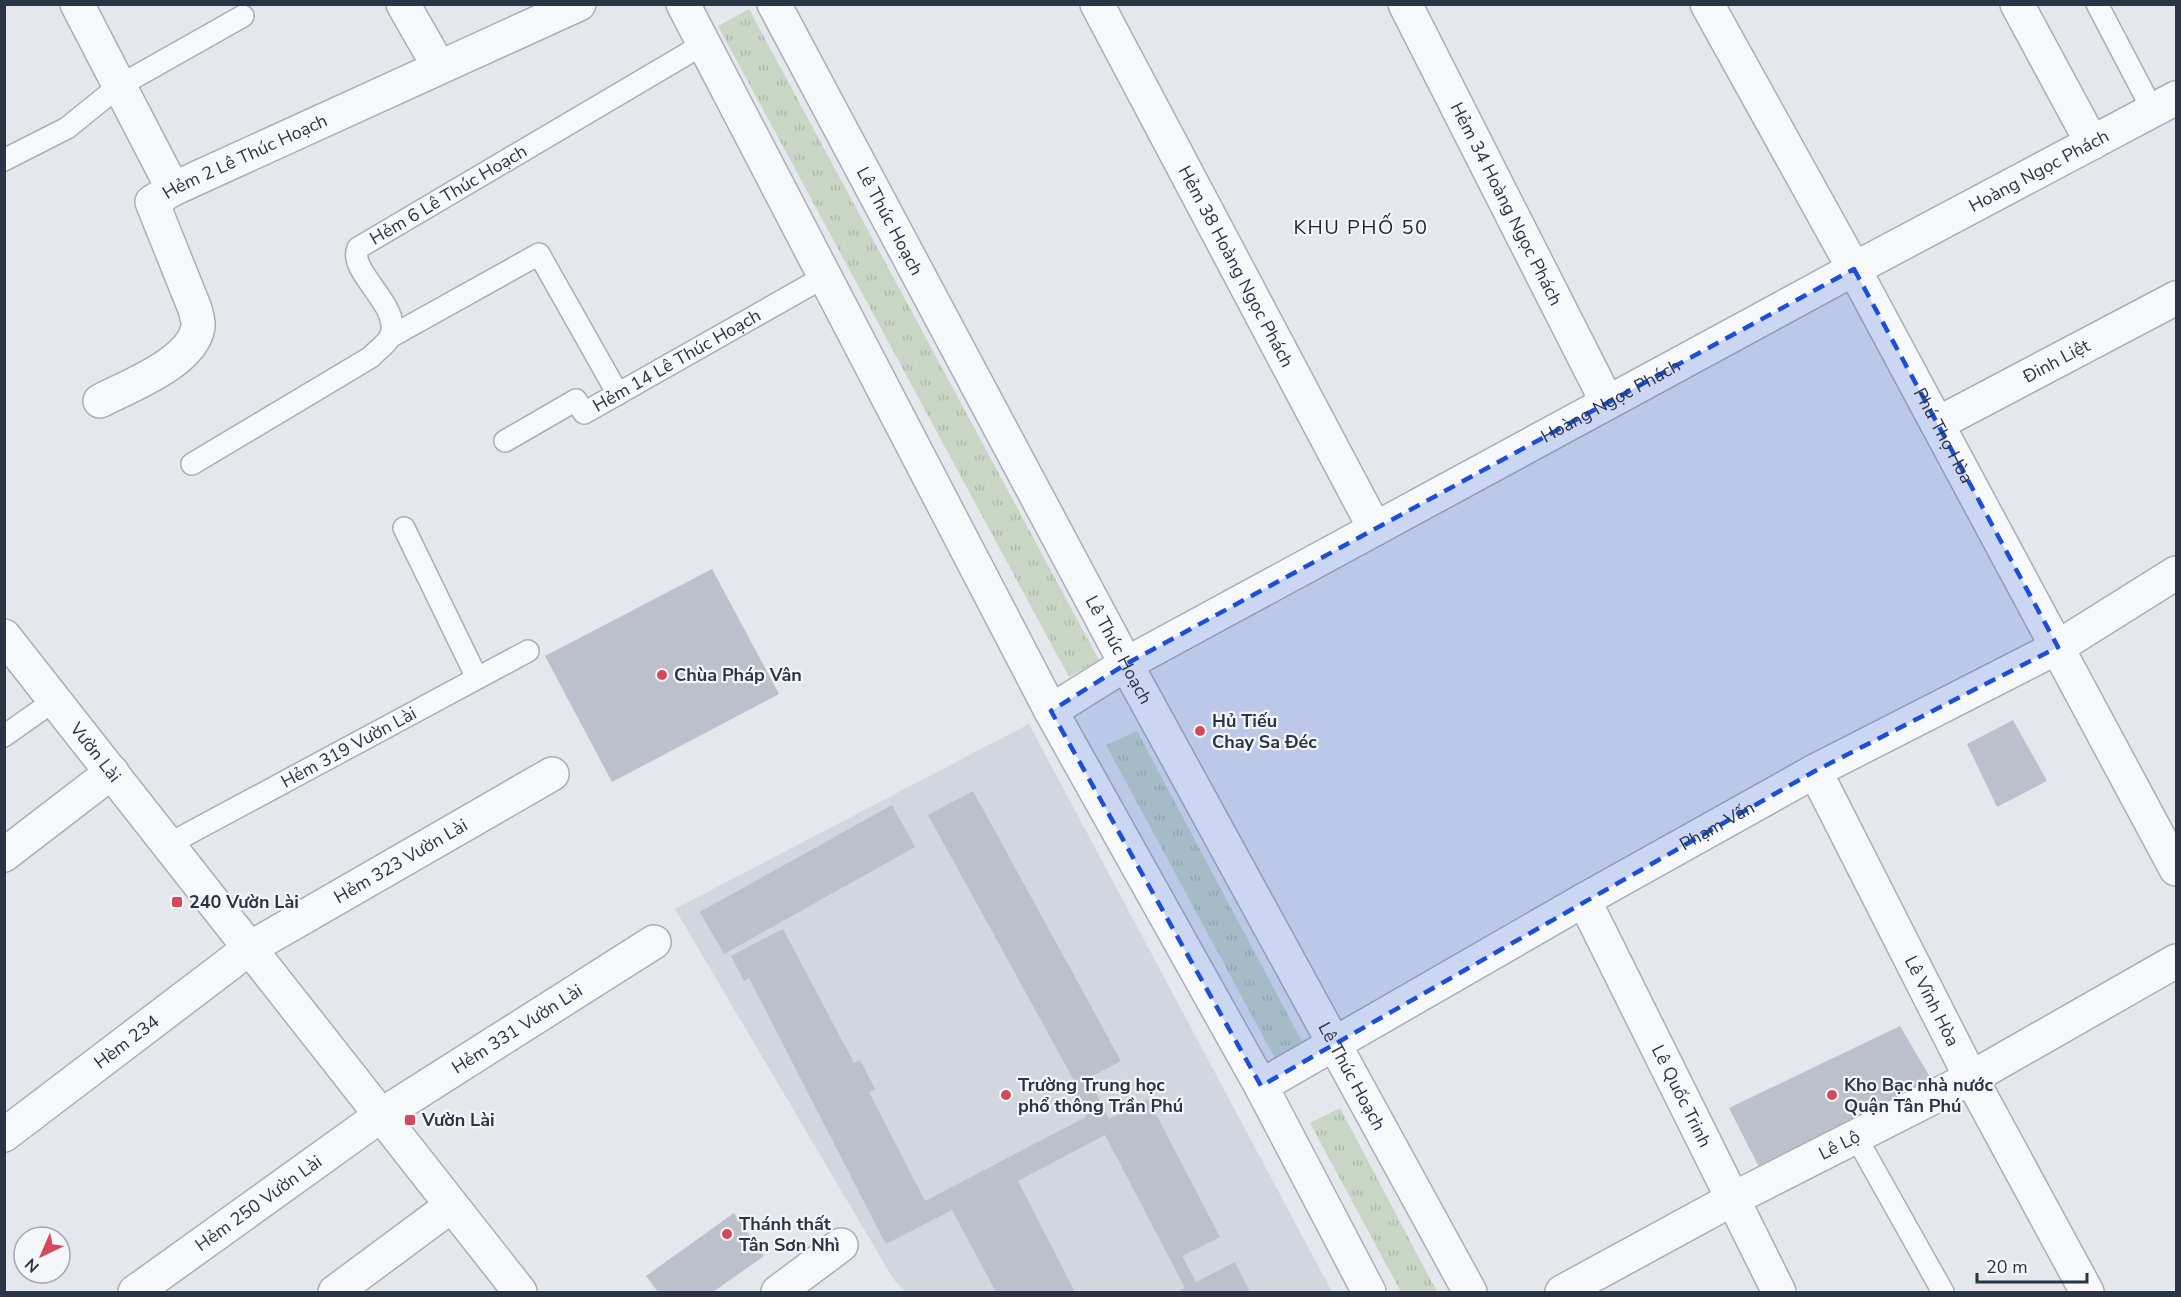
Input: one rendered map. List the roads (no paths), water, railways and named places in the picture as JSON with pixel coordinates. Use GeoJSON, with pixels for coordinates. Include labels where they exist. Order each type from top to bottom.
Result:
{"type":"FeatureCollection","features":[{"type":"Feature","properties":{"kind":"street"},"geometry":{"type":"LineString","coordinates":[[77,4],[173,189]]}},
{"type":"Feature","properties":{"kind":"street"},"geometry":{"type":"LineString","coordinates":[[403,4],[439,67]]}},
{"type":"Feature","properties":{"kind":"street","name":"Hẻm 2 Lê Thúc Hoạch"},"geometry":{"type":"LineString","coordinates":[[100,401],[173,362],[192,342],[198,326],[195,309],[152,202],[173,189],[579,4]]}},
{"type":"Feature","properties":{"kind":"street"},"geometry":{"type":"LineString","coordinates":[[683,4],[702,45],[1051,711],[1261,1086],[1369,1293]]}},
{"type":"Feature","properties":{"kind":"street","name":"Lê Thúc Hoạch"},"geometry":{"type":"LineString","coordinates":[[774,4],[1126,664],[1336,1044],[1470,1293]]}},
{"type":"Feature","properties":{"kind":"street","name":"Hẻm 38 Hoàng Ngọc Phách"},"geometry":{"type":"LineString","coordinates":[[1097,4],[1375,529]]}},
{"type":"Feature","properties":{"kind":"street","name":"Hẻm 34 Hoàng Ngọc Phách"},"geometry":{"type":"LineString","coordinates":[[1405,4],[1607,402]]}},
{"type":"Feature","properties":{"kind":"street","name":"Phú Thọ Hòa"},"geometry":{"type":"LineString","coordinates":[[1707,4],[1854,269],[2176,869]]}},
{"type":"Feature","properties":{"kind":"street"},"geometry":{"type":"LineString","coordinates":[[2017,4],[2092,143]]}},
{"type":"Feature","properties":{"kind":"street","name":"Hoàng Ngọc Phách"},"geometry":{"type":"LineString","coordinates":[[1051,711],[1126,664],[1607,402],[2165,104]]}},
{"type":"Feature","properties":{"kind":"street","name":"Đinh Liệt"},"geometry":{"type":"LineString","coordinates":[[1936,424],[2176,298]]}},
{"type":"Feature","properties":{"kind":"street","name":"Phạm Vấn"},"geometry":{"type":"LineString","coordinates":[[1261,1086],[1584,900],[1815,771],[2058,647],[2176,573]]}},
{"type":"Feature","properties":{"kind":"street","name":"Vườn Lài"},"geometry":{"type":"LineString","coordinates":[[4,636],[520,1293]]}},
{"type":"Feature","properties":{"kind":"street","name":"Lê Vĩnh Hòa"},"geometry":{"type":"LineString","coordinates":[[1815,771],[1971,1078],[2087,1293]]}},
{"type":"Feature","properties":{"kind":"street"},"geometry":{"type":"LineString","coordinates":[[4,855],[112,772]]}},
{"type":"Feature","properties":{"kind":"street","name":"Hẻm 323 Vườn Lài"},"geometry":{"type":"LineString","coordinates":[[250,948],[552,774]]}},
{"type":"Feature","properties":{"kind":"street","name":"Lê Quốc Trinh"},"geometry":{"type":"LineString","coordinates":[[1584,900],[1779,1293]]}},
{"type":"Feature","properties":{"kind":"street","name":"Hẻm 331 Vườn Lài"},"geometry":{"type":"LineString","coordinates":[[380,1116],[654,942]]}},
{"type":"Feature","properties":{"kind":"street","name":"Hèm 234"},"geometry":{"type":"LineString","coordinates":[[4,1135],[250,948]]}},
{"type":"Feature","properties":{"kind":"street","name":"Lê Lộ"},"geometry":{"type":"LineString","coordinates":[[1562,1293],[1731,1200],[1971,1078],[2176,961]]}},
{"type":"Feature","properties":{"kind":"street","name":"Hẻm 250 Vườn Lài"},"geometry":{"type":"LineString","coordinates":[[135,1293],[380,1116]]}},
{"type":"Feature","properties":{"kind":"street"},"geometry":{"type":"LineString","coordinates":[[335,1293],[452,1206]]}},
{"type":"Feature","properties":{"kind":"street"},"geometry":{"type":"LineString","coordinates":[[778,1293],[841,1245]]}},
{"type":"Feature","properties":{"kind":"lane"},"geometry":{"type":"LineString","coordinates":[[2097,4],[2165,104]]}},
{"type":"Feature","properties":{"kind":"lane"},"geometry":{"type":"LineString","coordinates":[[4,160],[67,128],[119,86],[243,16]]}},
{"type":"Feature","properties":{"kind":"lane","name":"Hẻm 6 Lê Thúc Hoạch"},"geometry":{"type":"LineString","coordinates":[[390,337],[390,314],[358,263],[356,253],[358,248],[702,45]]}},
{"type":"Feature","properties":{"kind":"lane"},"geometry":{"type":"LineString","coordinates":[[192,464],[371,357],[390,337],[538,254],[618,394]]}},
{"type":"Feature","properties":{"kind":"lane","name":"Hẻm 14 Lê Thúc Hoạch"},"geometry":{"type":"LineString","coordinates":[[505,441],[576,400],[584,413],[824,277]]}},
{"type":"Feature","properties":{"kind":"lane"},"geometry":{"type":"LineString","coordinates":[[404,528],[477,678]]}},
{"type":"Feature","properties":{"kind":"lane","name":"Hẻm 319 Vườn Lài"},"geometry":{"type":"LineString","coordinates":[[169,844],[528,651]]}},
{"type":"Feature","properties":{"kind":"lane"},"geometry":{"type":"LineString","coordinates":[[4,736],[55,700]]}},
{"type":"Feature","properties":{"kind":"lane"},"geometry":{"type":"LineString","coordinates":[[1856,1137],[1943,1293]]}},
{"type":"Feature","properties":{"kind":"place","name":"Chùa Pháp Vân"},"geometry":{"type":"Point","coordinates":[662,675]}},
{"type":"Feature","properties":{"kind":"place","name":"Hủ Tiếu Chay Sa Đéc"},"geometry":{"type":"Point","coordinates":[1200,731]}},
{"type":"Feature","properties":{"kind":"place","name":"240 Vườn Lài"},"geometry":{"type":"Point","coordinates":[177,902]}},
{"type":"Feature","properties":{"kind":"place","name":"Trường Trung học phổ thông Trần Phú"},"geometry":{"type":"Point","coordinates":[1006,1095]}},
{"type":"Feature","properties":{"kind":"place","name":"Kho Bạc nhà nước Quận Tân Phú"},"geometry":{"type":"Point","coordinates":[1832,1095]}},
{"type":"Feature","properties":{"kind":"place","name":"Vườn Lài"},"geometry":{"type":"Point","coordinates":[410,1120]}},
{"type":"Feature","properties":{"kind":"place","name":"Thánh thất Tân Sơn Nhì"},"geometry":{"type":"Point","coordinates":[727,1234]}},
{"type":"Feature","properties":{"kind":"district","name":"KHU PHỐ 50"},"geometry":{"type":"Point","coordinates":[1361,227]}}]}
